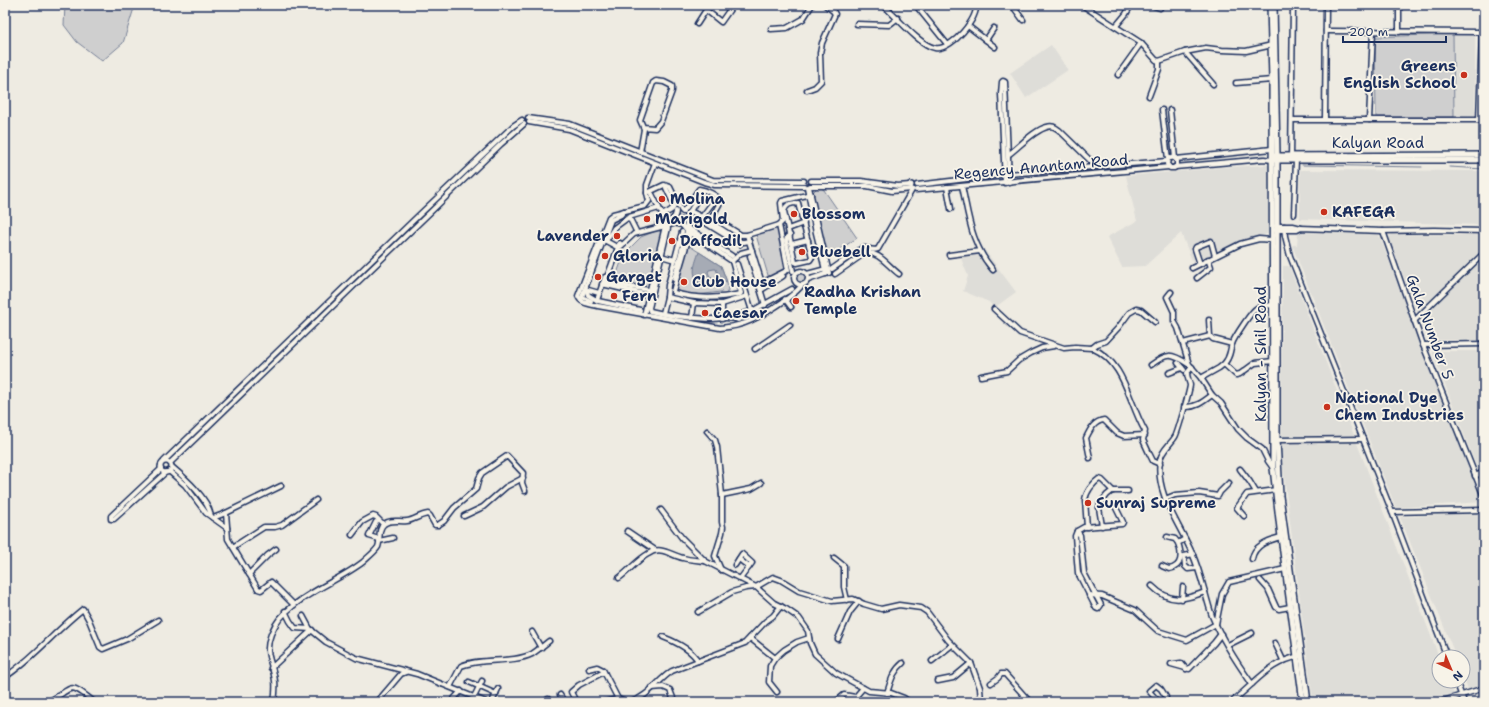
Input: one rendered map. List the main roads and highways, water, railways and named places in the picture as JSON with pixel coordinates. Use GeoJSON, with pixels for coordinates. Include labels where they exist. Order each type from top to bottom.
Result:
{"type":"FeatureCollection","features":[{"type":"Feature","properties":{"kind":"main road","name":"Kalyan - Shil Road"},"geometry":{"type":"LineString","coordinates":[[1270,5],[1273,45],[1275,158],[1274,228],[1277,440],[1276,468],[1299,656],[1303,702]]}},
{"type":"Feature","properties":{"kind":"main road","name":"Kalyan - Shil Road"},"geometry":{"type":"LineString","coordinates":[[1274,5],[1272,150],[1275,158]]}},
{"type":"Feature","properties":{"kind":"main road","name":"Kalyan Road"},"geometry":{"type":"LineString","coordinates":[[1294,158],[1484,155]]}},
{"type":"Feature","properties":{"kind":"main road","name":"Kalyan Road"},"geometry":{"type":"LineString","coordinates":[[1275,158],[1484,160]]}},
{"type":"Feature","properties":{"kind":"main road","name":"Kalyan - Shil Road"},"geometry":{"type":"LineString","coordinates":[[1274,228],[1272,240],[1275,341],[1273,361],[1276,490],[1290,607],[1308,702]]}},
{"type":"Feature","properties":{"kind":"waterway"},"geometry":{"type":"LineString","coordinates":[[1302,165],[1422,167]]}},
{"type":"Feature","properties":{"kind":"waterway"},"geometry":{"type":"LineString","coordinates":[[1449,167],[1484,169]]}},
{"type":"Feature","properties":{"kind":"place","name":"Greens English School"},"geometry":{"type":"Point","coordinates":[1464,75]}},
{"type":"Feature","properties":{"kind":"place","name":"Molina"},"geometry":{"type":"Point","coordinates":[662,199]}},
{"type":"Feature","properties":{"kind":"place","name":"KAFEGA"},"geometry":{"type":"Point","coordinates":[1324,212]}},
{"type":"Feature","properties":{"kind":"place","name":"Blossom"},"geometry":{"type":"Point","coordinates":[794,214]}},
{"type":"Feature","properties":{"kind":"place","name":"Marigold"},"geometry":{"type":"Point","coordinates":[647,219]}},
{"type":"Feature","properties":{"kind":"place","name":"Lavender"},"geometry":{"type":"Point","coordinates":[617,236]}},
{"type":"Feature","properties":{"kind":"place","name":"Daffodil"},"geometry":{"type":"Point","coordinates":[672,241]}},
{"type":"Feature","properties":{"kind":"place","name":"Bluebell"},"geometry":{"type":"Point","coordinates":[802,252]}},
{"type":"Feature","properties":{"kind":"place","name":"Gloria"},"geometry":{"type":"Point","coordinates":[605,256]}},
{"type":"Feature","properties":{"kind":"place","name":"Garget"},"geometry":{"type":"Point","coordinates":[598,277]}},
{"type":"Feature","properties":{"kind":"place","name":"Club House"},"geometry":{"type":"Point","coordinates":[684,282]}},
{"type":"Feature","properties":{"kind":"place","name":"Fern"},"geometry":{"type":"Point","coordinates":[614,296]}},
{"type":"Feature","properties":{"kind":"place","name":"Radha Krishan Temple"},"geometry":{"type":"Point","coordinates":[796,301]}},
{"type":"Feature","properties":{"kind":"place","name":"Caesar"},"geometry":{"type":"Point","coordinates":[705,313]}},
{"type":"Feature","properties":{"kind":"place","name":"National Dye Chem Industries"},"geometry":{"type":"Point","coordinates":[1327,407]}},
{"type":"Feature","properties":{"kind":"place","name":"Sunraj Supreme"},"geometry":{"type":"Point","coordinates":[1088,503]}}]}
